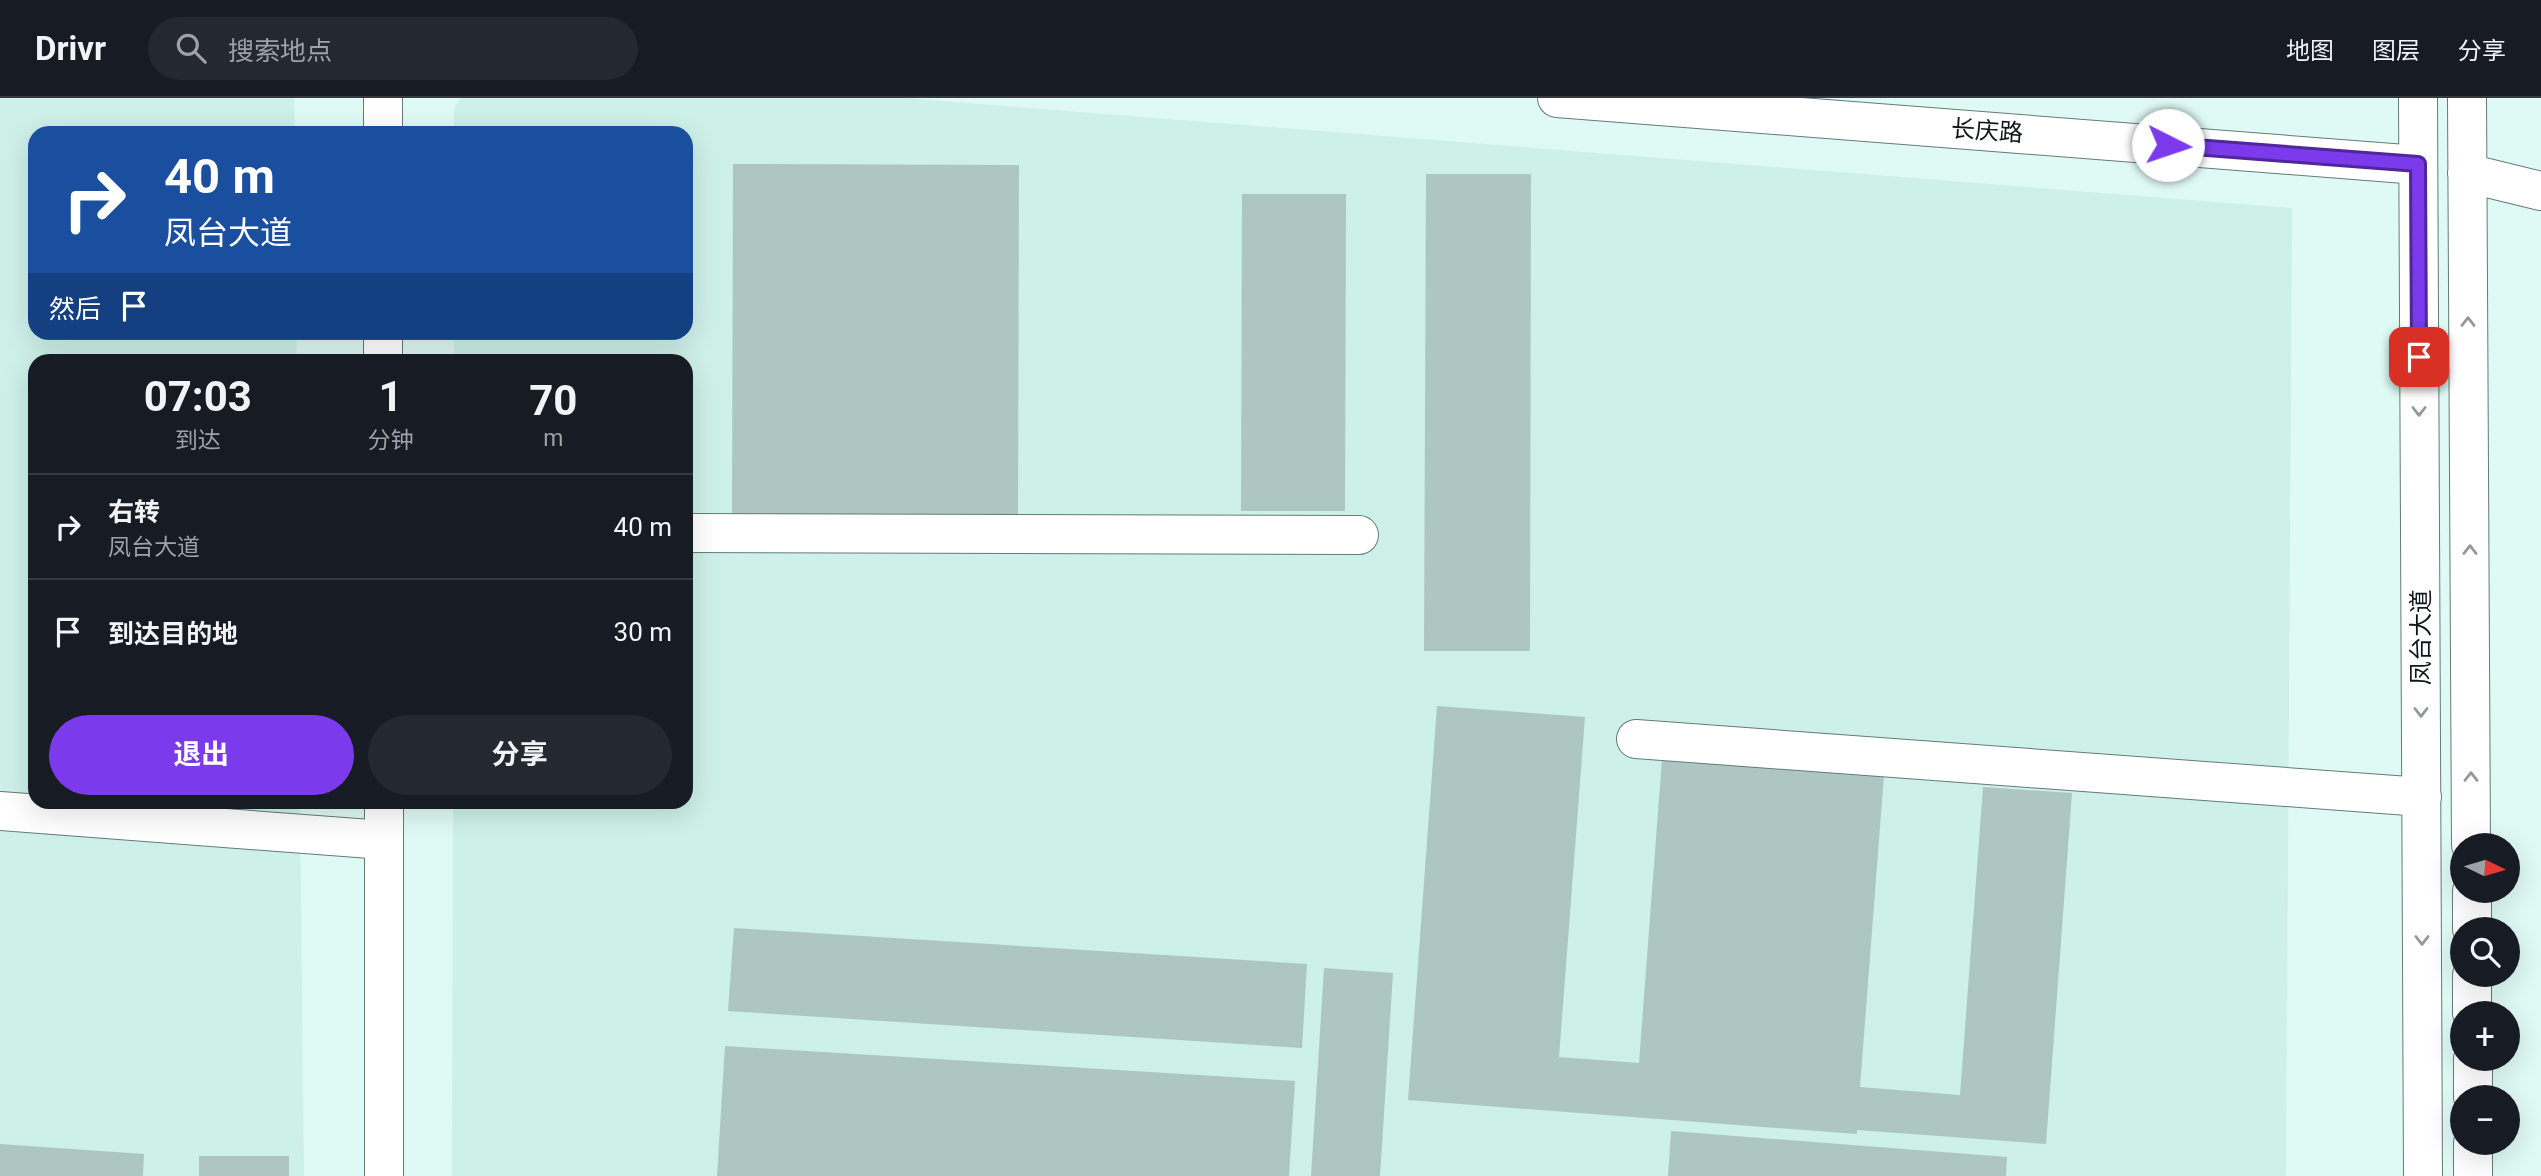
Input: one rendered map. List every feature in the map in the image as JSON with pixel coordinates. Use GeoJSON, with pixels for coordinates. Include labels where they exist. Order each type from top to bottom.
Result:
{"type":"FeatureCollection","features":[{"type":"Feature","properties":{"kind":"street"},"geometry":{"type":"LineString","coordinates":[[383,98],[383,126]]}},
{"type":"Feature","properties":{"kind":"street","name":"长庆路"},"geometry":{"type":"LineString","coordinates":[[1557,98],[2418,164]]}},
{"type":"Feature","properties":{"kind":"street","name":"凤台大道"},"geometry":{"type":"LineString","coordinates":[[2418,98],[2424,1176]]}},
{"type":"Feature","properties":{"kind":"street","name":"凤台大道"},"geometry":{"type":"LineString","coordinates":[[2467,98],[2471,833]]}},
{"type":"Feature","properties":{"kind":"street"},"geometry":{"type":"LineString","coordinates":[[2467,173],[2541,191]]}},
{"type":"Feature","properties":{"kind":"street"},"geometry":{"type":"LineString","coordinates":[[693,533],[1359,535]]}},
{"type":"Feature","properties":{"kind":"street"},"geometry":{"type":"LineString","coordinates":[[1636,739],[2422,797]]}},
{"type":"Feature","properties":{"kind":"street"},"geometry":{"type":"LineString","coordinates":[[384,809],[384,1176]]}},
{"type":"Feature","properties":{"kind":"street"},"geometry":{"type":"LineString","coordinates":[[0,811],[384,839]]}},
{"type":"Feature","properties":{"kind":"street"},"geometry":{"type":"LineString","coordinates":[[2473,1155],[2473,1176]]}},
{"type":"Feature","properties":{"kind":"shaded area"},"geometry":{"type":"Polygon","coordinates":[[[0,98],[294,98],[295,126],[28,126],[28,340],[296,340],[297,354],[28,354],[28,809],[300,809],[304,1176],[0,1176],[0,98]]]}},
{"type":"Feature","properties":{"kind":"shaded area"},"geometry":{"type":"Polygon","coordinates":[[[461,98],[903,98],[2292,208],[2286,1176],[452,1176],[453,809],[693,809],[693,354],[454,354],[454,340],[693,340],[693,126],[454,126],[454,108],[461,98]]]}},
{"type":"Feature","properties":{"kind":"building"},"geometry":{"type":"Polygon","coordinates":[[[733,164],[1019,165],[1018,514],[732,514],[733,164]]]}},
{"type":"Feature","properties":{"kind":"building"},"geometry":{"type":"Polygon","coordinates":[[[1426,174],[1531,174],[1530,651],[1424,651],[1426,174]]]}},
{"type":"Feature","properties":{"kind":"building"},"geometry":{"type":"Polygon","coordinates":[[[1242,194],[1346,194],[1345,511],[1241,511],[1242,194]]]}},
{"type":"Feature","properties":{"kind":"building"},"geometry":{"type":"Polygon","coordinates":[[[1437,706],[1585,717],[1559,1057],[1639,1063],[1662,759],[1884,775],[1860,1087],[1960,1095],[1983,787],[2072,793],[2046,1144],[1857,1130],[1857,1134],[1408,1100],[1437,706]]]}},
{"type":"Feature","properties":{"kind":"building"},"geometry":{"type":"Polygon","coordinates":[[[734,928],[1307,964],[1302,1048],[728,1011],[734,928]]]}},
{"type":"Feature","properties":{"kind":"building"},"geometry":{"type":"Polygon","coordinates":[[[1324,968],[1393,973],[1380,1176],[1311,1176],[1324,968]]]}},
{"type":"Feature","properties":{"kind":"building"},"geometry":{"type":"Polygon","coordinates":[[[725,1046],[1295,1081],[1289,1176],[717,1176],[725,1046]]]}},
{"type":"Feature","properties":{"kind":"building"},"geometry":{"type":"Polygon","coordinates":[[[1671,1131],[2007,1157],[2006,1176],[1668,1176],[1671,1131]]]}},
{"type":"Feature","properties":{"kind":"building"},"geometry":{"type":"Polygon","coordinates":[[[0,1144],[144,1154],[143,1176],[0,1176],[0,1144]]]}},
{"type":"Feature","properties":{"kind":"building"},"geometry":{"type":"Polygon","coordinates":[[[199,1156],[289,1156],[289,1176],[199,1176],[199,1156]]]}},
{"type":"Feature","properties":{"kind":"route"},"geometry":{"type":"LineString","coordinates":[[2168,145],[2418,164],[2419,357]]}}]}
